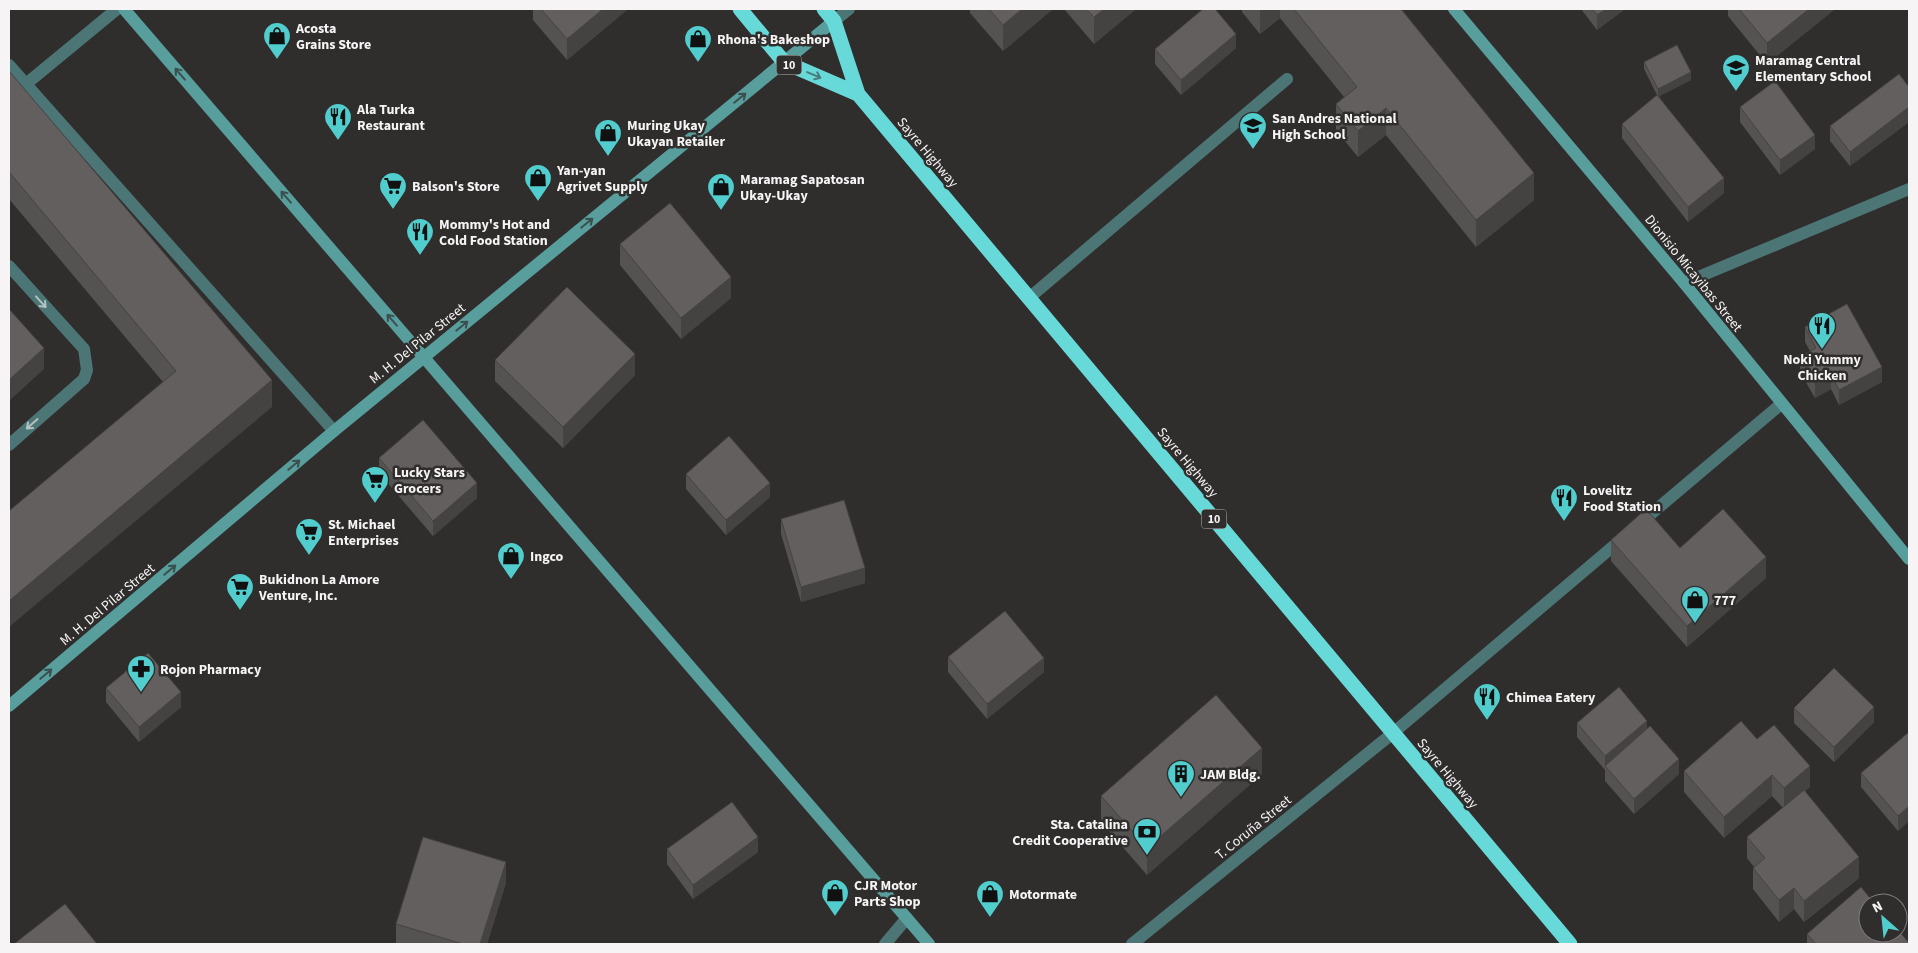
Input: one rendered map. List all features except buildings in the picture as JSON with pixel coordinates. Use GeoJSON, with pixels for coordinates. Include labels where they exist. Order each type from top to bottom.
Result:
{"type":"FeatureCollection","features":[{"type":"Feature","properties":{"kind":"highway","name":"Sayre Highway"},"geometry":{"type":"LineString","coordinates":[[740,9],[784,62],[858,94]]}},
{"type":"Feature","properties":{"kind":"highway","name":"Sayre Highway"},"geometry":{"type":"LineString","coordinates":[[829,15],[858,94],[1570,944]]}},
{"type":"Feature","properties":{"kind":"street"},"geometry":{"type":"LineString","coordinates":[[26,84],[118,9]]}},
{"type":"Feature","properties":{"kind":"street"},"geometry":{"type":"LineString","coordinates":[[124,9],[929,944]]}},
{"type":"Feature","properties":{"kind":"street","name":"M. H. Del Pilar Street"},"geometry":{"type":"LineString","coordinates":[[9,706],[334,431],[784,62],[829,15],[849,9]]}},
{"type":"Feature","properties":{"kind":"street","name":"Dionisio Micayibas Street"},"geometry":{"type":"LineString","coordinates":[[1454,9],[1684,283],[1909,559]]}},
{"type":"Feature","properties":{"kind":"street"},"geometry":{"type":"LineString","coordinates":[[9,65],[334,431]]}},
{"type":"Feature","properties":{"kind":"street"},"geometry":{"type":"LineString","coordinates":[[1029,298],[1287,79]]}},
{"type":"Feature","properties":{"kind":"street"},"geometry":{"type":"LineString","coordinates":[[1684,283],[1909,189]]}},
{"type":"Feature","properties":{"kind":"street"},"geometry":{"type":"LineString","coordinates":[[9,266],[84,348],[87,370],[84,379],[9,444]]}},
{"type":"Feature","properties":{"kind":"street","name":"T. Coruña Street"},"geometry":{"type":"LineString","coordinates":[[1132,944],[1393,733],[1781,404]]}},
{"type":"Feature","properties":{"kind":"street"},"geometry":{"type":"LineString","coordinates":[[885,944],[907,918]]}},
{"type":"Feature","properties":{"kind":"place","name":"Acosta Grains Store"},"geometry":{"type":"Point","coordinates":[277,60]}},
{"type":"Feature","properties":{"kind":"place","name":"Rhona's Bakeshop"},"geometry":{"type":"Point","coordinates":[698,63]}},
{"type":"Feature","properties":{"kind":"place","name":"Maramag Central Elementary School"},"geometry":{"type":"Point","coordinates":[1736,92]}},
{"type":"Feature","properties":{"kind":"place","name":"Ala Turka Restaurant"},"geometry":{"type":"Point","coordinates":[338,141]}},
{"type":"Feature","properties":{"kind":"place","name":"San Andres National High School"},"geometry":{"type":"Point","coordinates":[1253,150]}},
{"type":"Feature","properties":{"kind":"place","name":"Muring Ukay Ukayan Retailer"},"geometry":{"type":"Point","coordinates":[608,157]}},
{"type":"Feature","properties":{"kind":"place","name":"Yan-yan Agrivet Supply"},"geometry":{"type":"Point","coordinates":[538,202]}},
{"type":"Feature","properties":{"kind":"place","name":"Balson's Store"},"geometry":{"type":"Point","coordinates":[393,210]}},
{"type":"Feature","properties":{"kind":"place","name":"Maramag Sapatosan Ukay-Ukay"},"geometry":{"type":"Point","coordinates":[721,211]}},
{"type":"Feature","properties":{"kind":"place","name":"Mommy's Hot and Cold Food Station"},"geometry":{"type":"Point","coordinates":[420,256]}},
{"type":"Feature","properties":{"kind":"place","name":"Noki Yummy Chicken"},"geometry":{"type":"Point","coordinates":[1822,350]}},
{"type":"Feature","properties":{"kind":"place","name":"Lucky Stars Grocers"},"geometry":{"type":"Point","coordinates":[375,504]}},
{"type":"Feature","properties":{"kind":"place","name":"Lovelitz Food Station"},"geometry":{"type":"Point","coordinates":[1564,522]}},
{"type":"Feature","properties":{"kind":"place","name":"St. Michael Enterprises"},"geometry":{"type":"Point","coordinates":[309,556]}},
{"type":"Feature","properties":{"kind":"place","name":"Ingco"},"geometry":{"type":"Point","coordinates":[511,580]}},
{"type":"Feature","properties":{"kind":"place","name":"Bukidnon La Amore Venture, Inc."},"geometry":{"type":"Point","coordinates":[240,611]}},
{"type":"Feature","properties":{"kind":"place","name":"777"},"geometry":{"type":"Point","coordinates":[1695,624]}},
{"type":"Feature","properties":{"kind":"place","name":"Rojon Pharmacy"},"geometry":{"type":"Point","coordinates":[141,693]}},
{"type":"Feature","properties":{"kind":"place","name":"Chimea Eatery"},"geometry":{"type":"Point","coordinates":[1487,721]}},
{"type":"Feature","properties":{"kind":"place","name":"JAM Bldg."},"geometry":{"type":"Point","coordinates":[1181,798]}},
{"type":"Feature","properties":{"kind":"place","name":"Sta. Catalina Credit Cooperative"},"geometry":{"type":"Point","coordinates":[1147,856]}},
{"type":"Feature","properties":{"kind":"place","name":"CJR Motor Parts Shop"},"geometry":{"type":"Point","coordinates":[835,917]}},
{"type":"Feature","properties":{"kind":"place","name":"Motormate"},"geometry":{"type":"Point","coordinates":[990,918]}}]}
